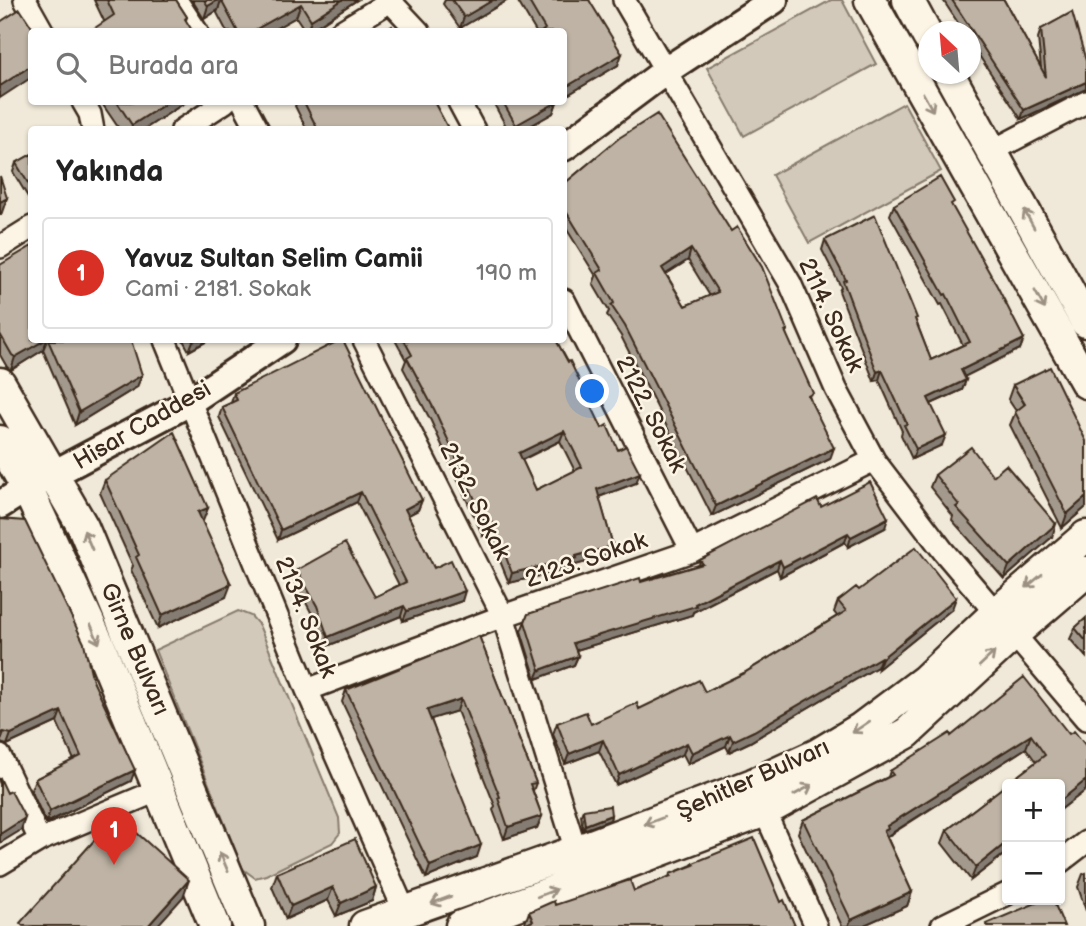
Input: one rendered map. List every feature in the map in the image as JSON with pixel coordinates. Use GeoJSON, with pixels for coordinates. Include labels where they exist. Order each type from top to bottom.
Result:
{"type":"FeatureCollection","features":[{"type":"Feature","properties":{"kind":"main road"},"geometry":{"type":"LineString","coordinates":[[870,0],[1085,378]]}},
{"type":"Feature","properties":{"kind":"main road"},"geometry":{"type":"LineString","coordinates":[[908,0],[920,21]]}},
{"type":"Feature","properties":{"kind":"main road"},"geometry":{"type":"LineString","coordinates":[[955,84],[1086,322]]}},
{"type":"Feature","properties":{"kind":"main road","name":"Girne Bulvarı"},"geometry":{"type":"LineString","coordinates":[[0,383],[40,481],[99,644],[215,926]]}},
{"type":"Feature","properties":{"kind":"main road","name":"Girne Bulvarı"},"geometry":{"type":"LineString","coordinates":[[0,441],[40,481],[88,539],[249,926]]}},
{"type":"Feature","properties":{"kind":"main road","name":"Şehitler Bulvarı"},"geometry":{"type":"LineString","coordinates":[[461,926],[765,811],[907,733],[1086,536]]}},
{"type":"Feature","properties":{"kind":"main road","name":"Şehitler Bulvarı"},"geometry":{"type":"LineString","coordinates":[[365,926],[576,851],[752,784],[816,755],[861,728],[1005,624],[1086,572]]}},
{"type":"Feature","properties":{"kind":"street"},"geometry":{"type":"LineString","coordinates":[[24,0],[41,28]]}},
{"type":"Feature","properties":{"kind":"street"},"geometry":{"type":"LineString","coordinates":[[176,0],[194,28]]}},
{"type":"Feature","properties":{"kind":"street"},"geometry":{"type":"LineString","coordinates":[[346,28],[390,0],[415,28]]}},
{"type":"Feature","properties":{"kind":"street","name":"2114. Sokak"},"geometry":{"type":"LineString","coordinates":[[624,0],[790,283],[836,389],[874,460],[944,552],[1086,719]]}},
{"type":"Feature","properties":{"kind":"street"},"geometry":{"type":"LineString","coordinates":[[567,145],[667,70],[774,0]]}},
{"type":"Feature","properties":{"kind":"street"},"geometry":{"type":"LineString","coordinates":[[992,152],[1086,102]]}},
{"type":"Feature","properties":{"kind":"street"},"geometry":{"type":"LineString","coordinates":[[85,105],[92,126]]}},
{"type":"Feature","properties":{"kind":"street"},"geometry":{"type":"LineString","coordinates":[[188,126],[220,105]]}},
{"type":"Feature","properties":{"kind":"street"},"geometry":{"type":"LineString","coordinates":[[245,105],[256,126]]}},
{"type":"Feature","properties":{"kind":"street"},"geometry":{"type":"LineString","coordinates":[[460,105],[472,126]]}},
{"type":"Feature","properties":{"kind":"street"},"geometry":{"type":"LineString","coordinates":[[0,247],[28,230]]}},
{"type":"Feature","properties":{"kind":"street","name":"2122. Sokak"},"geometry":{"type":"LineString","coordinates":[[567,306],[692,551]]}},
{"type":"Feature","properties":{"kind":"street","name":"2134. Sokak"},"geometry":{"type":"LineString","coordinates":[[166,343],[307,690],[405,912]]}},
{"type":"Feature","properties":{"kind":"street","name":"Hisar Caddesi"},"geometry":{"type":"LineString","coordinates":[[0,505],[188,402],[277,343]]}},
{"type":"Feature","properties":{"kind":"street","name":"2132. Sokak"},"geometry":{"type":"LineString","coordinates":[[366,343],[503,616],[576,851]]}},
{"type":"Feature","properties":{"kind":"street","name":"2123. Sokak"},"geometry":{"type":"LineString","coordinates":[[307,690],[503,616],[692,551],[874,460]]}},
{"type":"Feature","properties":{"kind":"street"},"geometry":{"type":"LineString","coordinates":[[0,757],[40,840]]}},
{"type":"Feature","properties":{"kind":"street"},"geometry":{"type":"LineString","coordinates":[[752,784],[816,926]]}},
{"type":"Feature","properties":{"kind":"street"},"geometry":{"type":"LineString","coordinates":[[0,864],[40,840],[159,790]]}},
{"type":"Feature","properties":{"kind":"street"},"geometry":{"type":"LineString","coordinates":[[1065,858],[1086,842]]}},
{"type":"Feature","properties":{"kind":"street"},"geometry":{"type":"LineString","coordinates":[[942,926],[1002,896]]}},
{"type":"Feature","properties":{"kind":"shaded area"},"geometry":{"type":"Polygon","coordinates":[[[831,0],[842,0],[876,64],[744,136],[707,68],[831,0]]]}},
{"type":"Feature","properties":{"kind":"shaded area"},"geometry":{"type":"Polygon","coordinates":[[[904,103],[941,171],[809,243],[772,175],[904,103]]]}},
{"type":"Feature","properties":{"kind":"shaded area"},"geometry":{"type":"Polygon","coordinates":[[[238,611],[251,616],[259,625],[339,818],[340,833],[332,843],[255,878],[243,869],[155,650],[238,611]]]}},
{"type":"Feature","properties":{"kind":"building"},"geometry":{"type":"Polygon","coordinates":[[[107,0],[176,0],[191,28],[95,28],[114,15],[107,0]]]}},
{"type":"Feature","properties":{"kind":"building"},"geometry":{"type":"Polygon","coordinates":[[[204,0],[218,0],[208,6],[204,0]]]}},
{"type":"Feature","properties":{"kind":"building"},"geometry":{"type":"Polygon","coordinates":[[[221,0],[342,0],[311,20],[301,4],[258,28],[236,28],[221,0]]]}},
{"type":"Feature","properties":{"kind":"building"},"geometry":{"type":"Polygon","coordinates":[[[452,0],[493,0],[464,17],[452,0]]]}},
{"type":"Feature","properties":{"kind":"building"},"geometry":{"type":"Polygon","coordinates":[[[528,0],[589,0],[622,54],[567,86],[567,28],[544,28],[528,0]]]}},
{"type":"Feature","properties":{"kind":"building"},"geometry":{"type":"Polygon","coordinates":[[[952,0],[1004,0],[1046,77],[1041,29],[1072,12],[1086,61],[1086,82],[1024,110],[981,44],[981,21],[966,21],[952,0]]]}},
{"type":"Feature","properties":{"kind":"building"},"geometry":{"type":"Polygon","coordinates":[[[20,9],[32,28],[28,28],[28,68],[0,86],[0,22],[20,9]]]}},
{"type":"Feature","properties":{"kind":"building"},"geometry":{"type":"Polygon","coordinates":[[[119,105],[163,105],[132,125],[119,105]]]}},
{"type":"Feature","properties":{"kind":"building"},"geometry":{"type":"Polygon","coordinates":[[[306,105],[436,105],[447,126],[316,126],[306,105]]]}},
{"type":"Feature","properties":{"kind":"building"},"geometry":{"type":"Polygon","coordinates":[[[505,105],[552,105],[516,125],[505,105]]]}},
{"type":"Feature","properties":{"kind":"building"},"geometry":{"type":"Polygon","coordinates":[[[657,114],[731,231],[737,227],[762,267],[787,330],[785,331],[813,393],[808,396],[834,448],[716,506],[625,326],[611,305],[614,303],[597,273],[602,270],[567,213],[567,181],[619,138],[657,114]],[[691,249],[662,268],[685,306],[718,292],[691,249]]]}},
{"type":"Feature","properties":{"kind":"building"},"geometry":{"type":"Polygon","coordinates":[[[28,156],[28,183],[16,163],[28,156]]]}},
{"type":"Feature","properties":{"kind":"building"},"geometry":{"type":"Polygon","coordinates":[[[0,176],[7,198],[0,202],[0,176]]]}},
{"type":"Feature","properties":{"kind":"building"},"geometry":{"type":"Polygon","coordinates":[[[940,177],[954,202],[951,204],[1024,339],[961,370],[966,380],[928,398],[946,435],[916,449],[882,370],[877,372],[843,281],[846,280],[825,240],[875,215],[931,360],[970,342],[946,294],[944,295],[894,205],[940,177]]]}},
{"type":"Feature","properties":{"kind":"building"},"geometry":{"type":"Polygon","coordinates":[[[28,248],[28,343],[40,343],[15,357],[0,334],[0,265],[28,248]]]}},
{"type":"Feature","properties":{"kind":"building"},"geometry":{"type":"Polygon","coordinates":[[[49,343],[132,343],[142,375],[79,412],[49,343]]]}},
{"type":"Feature","properties":{"kind":"building"},"geometry":{"type":"Polygon","coordinates":[[[334,343],[344,343],[422,500],[405,509],[434,568],[451,560],[465,591],[407,611],[404,606],[328,637],[317,606],[297,570],[345,543],[375,597],[406,582],[361,492],[281,530],[222,407],[237,400],[234,393],[334,343]]]}},
{"type":"Feature","properties":{"kind":"building"},"geometry":{"type":"Polygon","coordinates":[[[406,343],[558,343],[568,362],[570,361],[602,428],[607,425],[618,450],[626,446],[640,473],[597,489],[613,546],[576,556],[577,558],[512,573],[493,523],[487,526],[435,411],[407,358],[412,355],[406,343]],[[564,431],[519,453],[536,490],[582,467],[564,431]]]}},
{"type":"Feature","properties":{"kind":"building"},"geometry":{"type":"Polygon","coordinates":[[[1050,367],[1086,441],[1086,497],[1067,514],[1015,412],[1025,404],[1013,385],[1050,367]]]}},
{"type":"Feature","properties":{"kind":"building"},"geometry":{"type":"Polygon","coordinates":[[[174,432],[208,508],[198,512],[231,584],[162,615],[136,557],[139,555],[105,480],[174,432]]]}},
{"type":"Feature","properties":{"kind":"building"},"geometry":{"type":"Polygon","coordinates":[[[971,447],[993,476],[1006,465],[1056,524],[1009,566],[956,507],[959,505],[935,475],[971,447]]]}},
{"type":"Feature","properties":{"kind":"building"},"geometry":{"type":"Polygon","coordinates":[[[870,482],[888,518],[851,537],[848,533],[783,567],[780,560],[695,604],[696,606],[573,643],[578,656],[540,670],[525,622],[528,614],[640,578],[641,582],[703,564],[700,560],[817,499],[821,507],[870,482]]]}},
{"type":"Feature","properties":{"kind":"building"},"geometry":{"type":"Polygon","coordinates":[[[0,519],[25,521],[84,643],[93,681],[135,770],[50,811],[35,779],[81,756],[61,711],[11,734],[0,733],[0,519]]]}},
{"type":"Feature","properties":{"kind":"building"},"geometry":{"type":"Polygon","coordinates":[[[916,547],[956,598],[882,658],[733,741],[730,735],[692,753],[687,743],[619,775],[603,740],[569,754],[557,723],[586,712],[591,724],[637,703],[639,709],[699,680],[705,692],[744,673],[846,611],[838,601],[856,587],[859,590],[916,547]]]}},
{"type":"Feature","properties":{"kind":"building"},"geometry":{"type":"Polygon","coordinates":[[[1086,618],[1086,641],[1075,628],[1086,618]]]}},
{"type":"Feature","properties":{"kind":"building"},"geometry":{"type":"Polygon","coordinates":[[[479,636],[536,783],[530,784],[542,816],[508,827],[498,798],[500,797],[461,699],[427,710],[481,845],[430,866],[346,690],[479,636]]]}},
{"type":"Feature","properties":{"kind":"building"},"geometry":{"type":"Polygon","coordinates":[[[1024,677],[1069,734],[1074,731],[1086,746],[1086,780],[1065,797],[1065,779],[1014,779],[1045,755],[1031,735],[887,826],[888,829],[884,831],[912,892],[851,920],[803,820],[893,775],[890,771],[950,733],[951,736],[1024,677]]]}},
{"type":"Feature","properties":{"kind":"building"},"geometry":{"type":"Polygon","coordinates":[[[0,778],[7,793],[11,791],[25,818],[0,834],[0,778]]]}},
{"type":"Feature","properties":{"kind":"building"},"geometry":{"type":"Polygon","coordinates":[[[1002,788],[1002,846],[976,867],[947,830],[1002,788]]]}},
{"type":"Feature","properties":{"kind":"building"},"geometry":{"type":"Polygon","coordinates":[[[610,806],[611,815],[585,825],[583,810],[610,806]]]}},
{"type":"Feature","properties":{"kind":"building"},"geometry":{"type":"Polygon","coordinates":[[[117,815],[189,880],[148,926],[23,926],[20,923],[117,815]]]}},
{"type":"Feature","properties":{"kind":"building"},"geometry":{"type":"Polygon","coordinates":[[[754,838],[781,902],[784,900],[795,926],[522,926],[533,921],[529,912],[554,901],[555,905],[630,880],[634,891],[754,838]]]}},
{"type":"Feature","properties":{"kind":"building"},"geometry":{"type":"Polygon","coordinates":[[[355,839],[376,887],[341,903],[333,887],[291,906],[277,873],[355,839]]]}},
{"type":"Feature","properties":{"kind":"building"},"geometry":{"type":"Polygon","coordinates":[[[1031,905],[1055,905],[1064,926],[987,926],[986,924],[1031,905]]]}},
{"type":"Feature","properties":{"kind":"place","name":"Yavuz Sultan Selim Camii"},"geometry":{"type":"Point","coordinates":[114,865]}}]}
